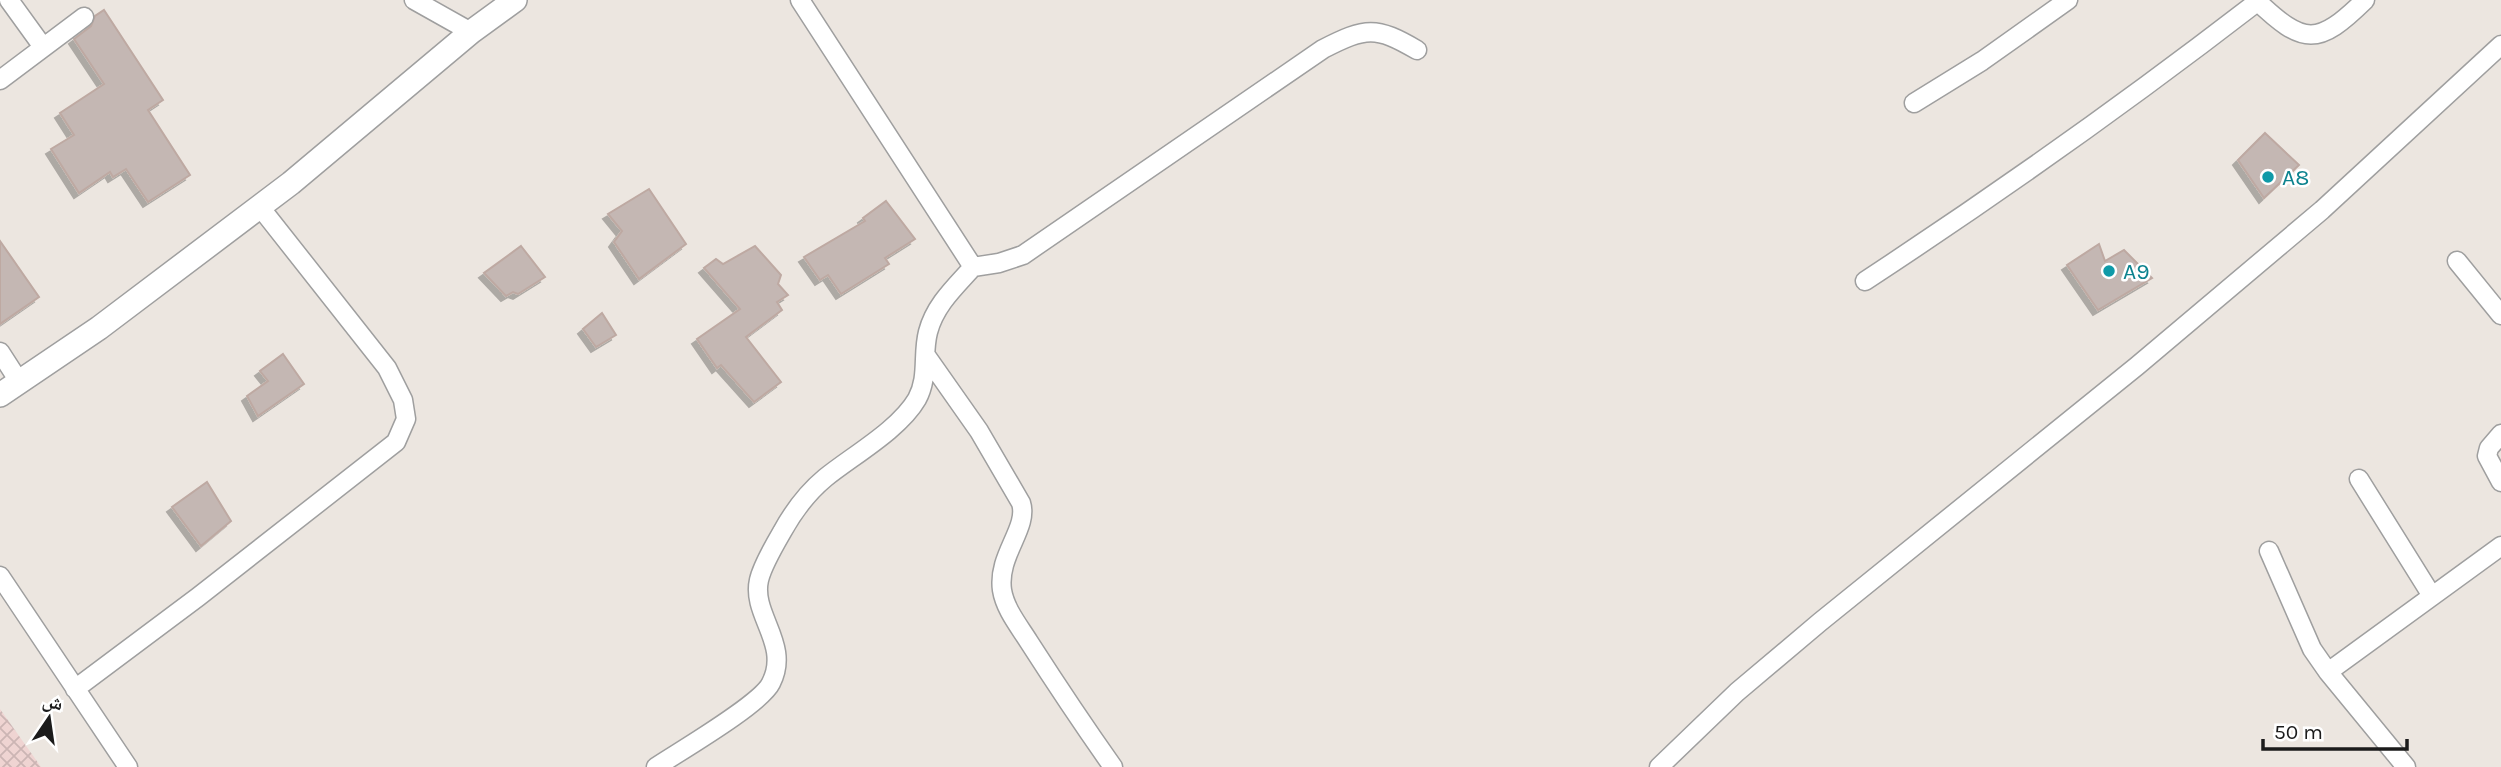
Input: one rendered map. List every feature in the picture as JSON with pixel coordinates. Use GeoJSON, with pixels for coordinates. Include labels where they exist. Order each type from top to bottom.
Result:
{"type":"FeatureCollection","features":[{"type":"Feature","properties":{"kind":"street"},"geometry":{"type":"LineString","coordinates":[[9,0],[43,47]]}},
{"type":"Feature","properties":{"kind":"street"},"geometry":{"type":"LineString","coordinates":[[414,0],[471,32]]}},
{"type":"Feature","properties":{"kind":"street"},"geometry":{"type":"LineString","coordinates":[[0,395],[99,328],[260,207],[471,32],[515,0]]}},
{"type":"Feature","properties":{"kind":"street"},"geometry":{"type":"LineString","coordinates":[[800,0],[973,267]]}},
{"type":"Feature","properties":{"kind":"street"},"geometry":{"type":"LineString","coordinates":[[1914,103],[1982,61],[2068,0]]}},
{"type":"Feature","properties":{"kind":"street"},"geometry":{"type":"LineString","coordinates":[[1865,281],[1989,199],[2171,69],[2256,1],[2291,28],[2316,36],[2344,21],[2365,0]]}},
{"type":"Feature","properties":{"kind":"street"},"geometry":{"type":"LineString","coordinates":[[0,80],[84,17]]}},
{"type":"Feature","properties":{"kind":"street"},"geometry":{"type":"LineString","coordinates":[[656,767],[751,704],[771,684],[776,665],[776,642],[759,600],[759,580],[782,532],[810,492],[880,436],[916,400],[925,378],[928,333],[936,311],[973,267],[999,263],[1023,255],[1323,49],[1347,37],[1370,31],[1390,34],[1417,50]]}},
{"type":"Feature","properties":{"kind":"street"},"geometry":{"type":"LineString","coordinates":[[1659,767],[1737,692],[1820,622],[2137,366],[2322,210],[2501,45]]}},
{"type":"Feature","properties":{"kind":"street"},"geometry":{"type":"LineString","coordinates":[[75,689],[396,442],[406,419],[403,400],[387,368],[260,207]]}},
{"type":"Feature","properties":{"kind":"street"},"geometry":{"type":"LineString","coordinates":[[2457,261],[2501,315]]}},
{"type":"Feature","properties":{"kind":"street"},"geometry":{"type":"LineString","coordinates":[[0,352],[20,383]]}},
{"type":"Feature","properties":{"kind":"street"},"geometry":{"type":"LineString","coordinates":[[927,357],[979,431],[1021,503],[1024,513],[1022,523],[1005,558],[1002,574],[1006,605],[1051,677],[1113,767]]}},
{"type":"Feature","properties":{"kind":"street"},"geometry":{"type":"LineString","coordinates":[[2501,434],[2489,448],[2487,456],[2501,482]]}},
{"type":"Feature","properties":{"kind":"street"},"geometry":{"type":"LineString","coordinates":[[2359,479],[2432,596]]}},
{"type":"Feature","properties":{"kind":"street"},"geometry":{"type":"LineString","coordinates":[[2328,672],[2501,546]]}},
{"type":"Feature","properties":{"kind":"street"},"geometry":{"type":"LineString","coordinates":[[2269,551],[2312,649],[2406,767]]}},
{"type":"Feature","properties":{"kind":"street"},"geometry":{"type":"LineString","coordinates":[[0,576],[128,767]]}},
{"type":"Feature","properties":{"kind":"shaded area"},"geometry":{"type":"Polygon","coordinates":[[[0,709],[41,767],[0,767],[0,709]]]}},
{"type":"Feature","properties":{"kind":"building"},"geometry":{"type":"Polygon","coordinates":[[[104,10],[163,100],[148,110],[190,175],[148,202],[126,169],[113,177],[110,172],[79,193],[51,149],[74,135],[60,113],[104,84],[74,39],[91,26],[95,16],[104,10]]]}},
{"type":"Feature","properties":{"kind":"building","name":"A8"},"geometry":{"type":"Polygon","coordinates":[[[2265,133],[2299,165],[2264,198],[2238,160],[2265,133]]]}},
{"type":"Feature","properties":{"kind":"building"},"geometry":{"type":"Polygon","coordinates":[[[649,189],[686,244],[639,279],[614,242],[622,231],[608,214],[649,189]]]}},
{"type":"Feature","properties":{"kind":"building"},"geometry":{"type":"Polygon","coordinates":[[[886,201],[915,239],[885,258],[889,264],[841,294],[828,275],[820,280],[804,257],[865,221],[863,218],[886,201]]]}},
{"type":"Feature","properties":{"kind":"building"},"geometry":{"type":"Polygon","coordinates":[[[0,241],[39,297],[0,324],[0,241]]]}},
{"type":"Feature","properties":{"kind":"building","name":"A9"},"geometry":{"type":"Polygon","coordinates":[[[2099,244],[2105,261],[2124,250],[2152,278],[2098,310],[2067,265],[2099,244]]]}},
{"type":"Feature","properties":{"kind":"building"},"geometry":{"type":"Polygon","coordinates":[[[521,246],[545,277],[518,294],[513,292],[506,296],[484,273],[521,246]]]}},
{"type":"Feature","properties":{"kind":"building"},"geometry":{"type":"Polygon","coordinates":[[[755,246],[781,275],[778,284],[788,295],[777,302],[782,310],[746,337],[781,382],[754,402],[721,365],[717,368],[697,339],[740,309],[704,268],[716,259],[723,264],[755,246]]]}},
{"type":"Feature","properties":{"kind":"building"},"geometry":{"type":"Polygon","coordinates":[[[602,313],[616,335],[596,347],[583,329],[602,313]]]}},
{"type":"Feature","properties":{"kind":"building"},"geometry":{"type":"Polygon","coordinates":[[[283,354],[304,384],[258,416],[247,396],[268,381],[260,371],[283,354]]]}},
{"type":"Feature","properties":{"kind":"building"},"geometry":{"type":"Polygon","coordinates":[[[207,482],[231,521],[201,546],[172,507],[207,482]]]}},
{"type":"Feature","properties":{"kind":"place","name":"A8"},"geometry":{"type":"Point","coordinates":[2268,177]}},
{"type":"Feature","properties":{"kind":"place","name":"A9"},"geometry":{"type":"Point","coordinates":[2109,271]}}]}
